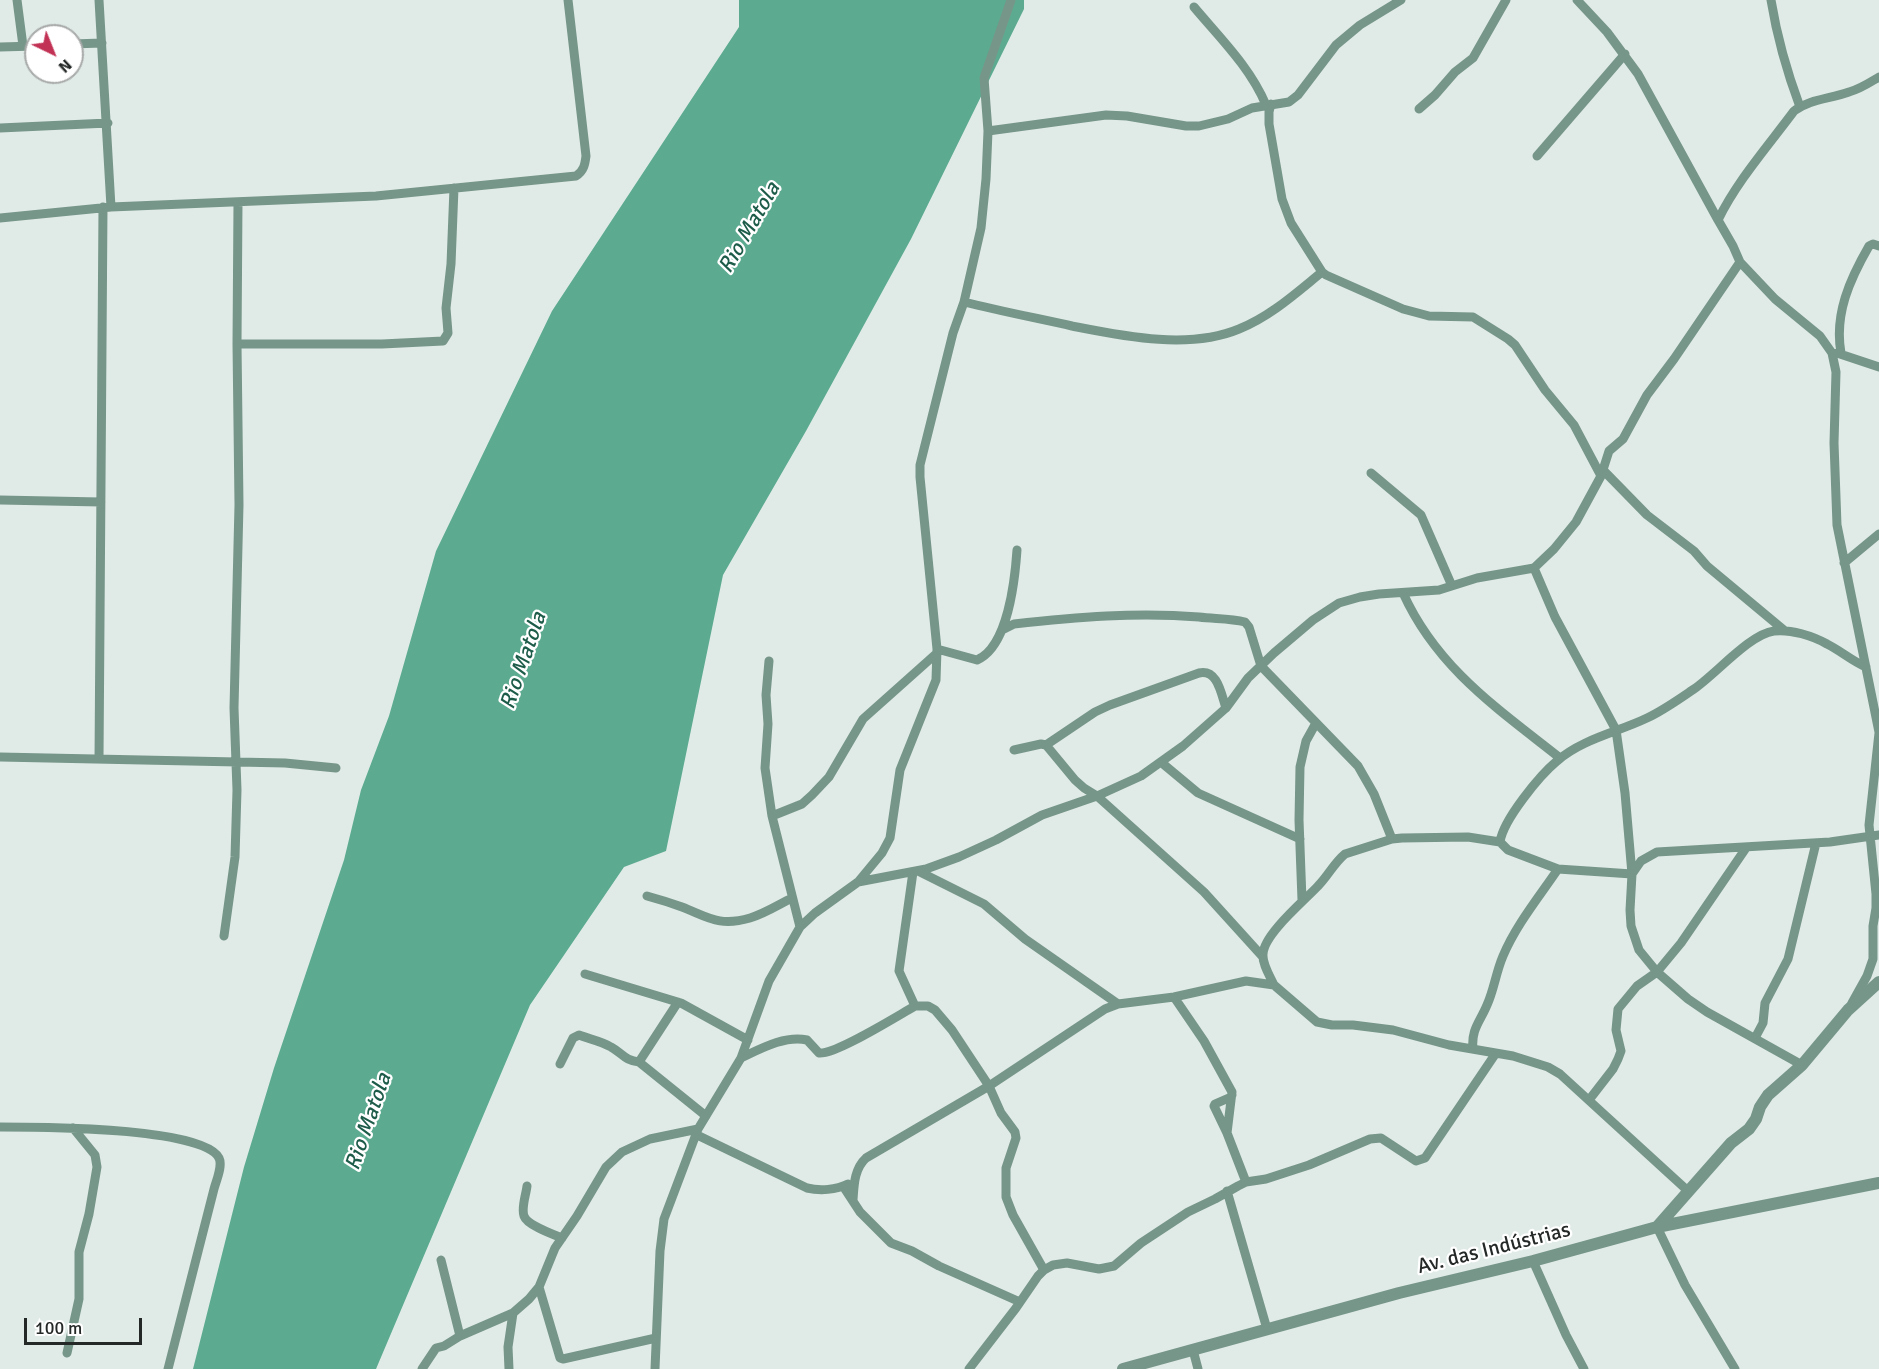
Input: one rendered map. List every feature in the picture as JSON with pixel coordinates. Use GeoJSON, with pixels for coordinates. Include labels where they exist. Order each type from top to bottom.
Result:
{"type":"FeatureCollection","features":[{"type":"Feature","properties":{"kind":"street"},"geometry":{"type":"LineString","coordinates":[[0,47],[23,46],[17,0]]}},
{"type":"Feature","properties":{"kind":"street"},"geometry":{"type":"LineString","coordinates":[[99,0],[108,123],[99,759]]}},
{"type":"Feature","properties":{"kind":"street"},"geometry":{"type":"LineString","coordinates":[[0,218],[107,207],[376,196],[576,176],[585,166],[585,145],[568,0]]}},
{"type":"Feature","properties":{"kind":"street"},"geometry":{"type":"LineString","coordinates":[[656,1369],[660,1251],[664,1219],[696,1132],[741,1058],[770,981],[800,927],[815,913],[858,882],[882,853],[890,838],[900,770],[936,680],[937,651],[920,465],[953,333],[964,302],[981,228],[988,131],[984,78],[1011,0]]}},
{"type":"Feature","properties":{"kind":"street"},"geometry":{"type":"LineString","coordinates":[[988,131],[1106,115],[1199,126],[1228,119],[1252,108],[1293,100],[1336,45],[1360,25],[1401,0]]}},
{"type":"Feature","properties":{"kind":"street"},"geometry":{"type":"LineString","coordinates":[[1419,109],[1455,72],[1473,58],[1506,0]]}},
{"type":"Feature","properties":{"kind":"street"},"geometry":{"type":"LineString","coordinates":[[1577,0],[1625,54],[1638,74],[1740,262],[1775,299],[1820,336],[1836,353],[1879,367]]}},
{"type":"Feature","properties":{"kind":"street"},"geometry":{"type":"LineString","coordinates":[[1771,0],[1786,70],[1800,107]]}},
{"type":"Feature","properties":{"kind":"street"},"geometry":{"type":"LineString","coordinates":[[1194,7],[1250,74],[1269,104],[1269,124],[1282,199],[1291,223],[1322,272],[1403,309],[1429,316],[1473,317],[1508,339],[1515,345],[1545,390],[1574,425],[1602,473],[1647,515],[1694,551],[1707,566],[1785,631]]}},
{"type":"Feature","properties":{"kind":"street"},"geometry":{"type":"LineString","coordinates":[[84,44],[102,43]]}},
{"type":"Feature","properties":{"kind":"street"},"geometry":{"type":"LineString","coordinates":[[1537,156],[1625,54]]}},
{"type":"Feature","properties":{"kind":"street"},"geometry":{"type":"LineString","coordinates":[[1718,220],[1740,185],[1794,111],[1806,103],[1863,87],[1879,77]]}},
{"type":"Feature","properties":{"kind":"street"},"geometry":{"type":"LineString","coordinates":[[0,128],[108,123]]}},
{"type":"Feature","properties":{"kind":"street"},"geometry":{"type":"LineString","coordinates":[[237,344],[382,344],[443,341],[448,333],[446,308],[454,188]]}},
{"type":"Feature","properties":{"kind":"street"},"geometry":{"type":"LineString","coordinates":[[224,936],[235,857],[234,708],[239,505],[238,202]]}},
{"type":"Feature","properties":{"kind":"street"},"geometry":{"type":"LineString","coordinates":[[1848,1010],[1868,976],[1873,959],[1876,894],[1871,796],[1879,732],[1876,696],[1866,667],[1838,532],[1834,443],[1836,353],[1843,301],[1851,278],[1869,246],[1873,244],[1879,246]]}},
{"type":"Feature","properties":{"kind":"street"},"geometry":{"type":"LineString","coordinates":[[858,882],[916,871],[959,857],[1042,815],[1097,796],[1141,776],[1183,746],[1226,708],[1248,678],[1261,666],[1313,620],[1340,603],[1360,597],[1439,590],[1477,578],[1534,568],[1554,549],[1576,522],[1602,473],[1609,452],[1623,439],[1647,394],[1674,359],[1740,262]]}},
{"type":"Feature","properties":{"kind":"street"},"geometry":{"type":"LineString","coordinates":[[964,302],[1008,313],[1135,337],[1205,338],[1237,330],[1257,321],[1322,272]]}},
{"type":"Feature","properties":{"kind":"street"},"geometry":{"type":"LineString","coordinates":[[1371,473],[1421,515],[1452,586]]}},
{"type":"Feature","properties":{"kind":"street"},"geometry":{"type":"LineString","coordinates":[[0,500],[101,502]]}},
{"type":"Feature","properties":{"kind":"street"},"geometry":{"type":"LineString","coordinates":[[1845,562],[1879,534]]}},
{"type":"Feature","properties":{"kind":"street"},"geometry":{"type":"LineString","coordinates":[[937,651],[977,660],[991,648],[1002,630],[1013,593],[1017,550]]}},
{"type":"Feature","properties":{"kind":"street"},"geometry":{"type":"LineString","coordinates":[[1534,568],[1555,617],[1616,730],[1625,793],[1632,874],[1631,926],[1639,950],[1656,972],[1688,999],[1802,1065]]}},
{"type":"Feature","properties":{"kind":"street"},"geometry":{"type":"LineString","coordinates":[[1403,592],[1409,607],[1430,642],[1461,677],[1487,701],[1560,758]]}},
{"type":"Feature","properties":{"kind":"street"},"geometry":{"type":"LineString","coordinates":[[1002,630],[1014,624],[1116,614],[1165,615],[1245,622],[1249,627],[1261,666],[1358,766],[1374,794],[1392,839]]}},
{"type":"Feature","properties":{"kind":"street"},"geometry":{"type":"LineString","coordinates":[[1768,632],[1771,620]]}},
{"type":"Feature","properties":{"kind":"street"},"geometry":{"type":"LineString","coordinates":[[1500,842],[1507,824],[1531,790],[1560,758],[1586,743],[1655,714],[1709,678],[1759,636],[1768,632],[1785,631],[1814,638],[1866,667]]}},
{"type":"Feature","properties":{"kind":"street"},"geometry":{"type":"LineString","coordinates":[[772,816],[802,804],[812,795],[829,777],[862,719],[937,651]]}},
{"type":"Feature","properties":{"kind":"street"},"geometry":{"type":"LineString","coordinates":[[769,661],[766,695],[768,724],[764,760],[772,816],[800,927]]}},
{"type":"Feature","properties":{"kind":"street"},"geometry":{"type":"LineString","coordinates":[[1014,750],[1046,745],[1095,712],[1199,673],[1207,672],[1214,677],[1226,708]]}},
{"type":"Feature","properties":{"kind":"street"},"geometry":{"type":"LineString","coordinates":[[1302,900],[1300,767],[1302,751],[1316,723]]}},
{"type":"Feature","properties":{"kind":"street"},"geometry":{"type":"LineString","coordinates":[[1046,745],[1075,780],[1097,796],[1204,892],[1262,956],[1274,985],[1317,1022],[1393,1030],[1449,1045],[1513,1056],[1548,1067],[1560,1074],[1688,1191]]}},
{"type":"Feature","properties":{"kind":"street"},"geometry":{"type":"LineString","coordinates":[[0,757],[285,763],[336,768]]}},
{"type":"Feature","properties":{"kind":"street"},"geometry":{"type":"LineString","coordinates":[[1162,763],[1198,793],[1300,839]]}},
{"type":"Feature","properties":{"kind":"street"},"geometry":{"type":"LineString","coordinates":[[1632,874],[1641,861],[1657,852],[1816,843],[1874,836]]}},
{"type":"Feature","properties":{"kind":"street"},"geometry":{"type":"LineString","coordinates":[[1262,956],[1271,937],[1288,915],[1318,886],[1339,859],[1345,854],[1392,839],[1468,837],[1500,842],[1508,850],[1558,869],[1632,874]]}},
{"type":"Feature","properties":{"kind":"street"},"geometry":{"type":"LineString","coordinates":[[1755,1038],[1763,1023],[1765,1003],[1788,959],[1816,843]]}},
{"type":"Feature","properties":{"kind":"street"},"geometry":{"type":"LineString","coordinates":[[1588,1100],[1613,1069],[1621,1052],[1616,1030],[1618,1009],[1637,986],[1656,972],[1681,943],[1746,848]]}},
{"type":"Feature","properties":{"kind":"street"},"geometry":{"type":"LineString","coordinates":[[1473,1048],[1472,1037],[1488,1005],[1502,957],[1511,939],[1558,869]]}},
{"type":"Feature","properties":{"kind":"street"},"geometry":{"type":"LineString","coordinates":[[916,871],[984,904],[1025,939],[1118,1004]]}},
{"type":"Feature","properties":{"kind":"street"},"geometry":{"type":"LineString","coordinates":[[915,1006],[899,972],[916,871]]}},
{"type":"Feature","properties":{"kind":"street"},"geometry":{"type":"LineString","coordinates":[[646,896],[684,907],[711,920],[722,921],[753,917],[792,898]]}},
{"type":"Feature","properties":{"kind":"street"},"geometry":{"type":"LineString","coordinates":[[585,974],[678,1002],[748,1040]]}},
{"type":"Feature","properties":{"kind":"street"},"geometry":{"type":"LineString","coordinates":[[853,1200],[854,1179],[859,1166],[866,1158],[988,1086],[1105,1009],[1118,1004],[1174,997],[1246,981],[1274,985]]}},
{"type":"Feature","properties":{"kind":"street"},"geometry":{"type":"LineString","coordinates":[[1735,1369],[1685,1285],[1657,1227],[1731,1143],[1749,1129],[1768,1095],[1802,1065],[1848,1010],[1879,982]]}},
{"type":"Feature","properties":{"kind":"street"},"geometry":{"type":"LineString","coordinates":[[1174,997],[1228,1082],[1232,1095],[1227,1133]]}},
{"type":"Feature","properties":{"kind":"street"},"geometry":{"type":"LineString","coordinates":[[639,1062],[678,1002]]}},
{"type":"Feature","properties":{"kind":"street"},"geometry":{"type":"LineString","coordinates":[[741,1058],[779,1042],[799,1039],[807,1040],[819,1053],[828,1052],[915,1006],[928,1006],[935,1010],[952,1030],[988,1086],[1000,1113],[1016,1135],[1006,1168],[1006,1197],[1013,1215],[1044,1270]]}},
{"type":"Feature","properties":{"kind":"street"},"geometry":{"type":"LineString","coordinates":[[560,1064],[573,1038],[579,1035],[612,1047],[622,1057],[632,1062],[639,1062],[706,1116]]}},
{"type":"Feature","properties":{"kind":"street"},"geometry":{"type":"LineString","coordinates":[[969,1369],[1044,1270],[1053,1264],[1099,1269],[1114,1266],[1141,1243],[1188,1212],[1245,1182],[1266,1179],[1309,1165],[1376,1138],[1381,1138],[1416,1161],[1425,1158],[1496,1053]]}},
{"type":"Feature","properties":{"kind":"street"},"geometry":{"type":"LineString","coordinates":[[1232,1095],[1214,1106],[1227,1133],[1245,1182]]}},
{"type":"Feature","properties":{"kind":"street"},"geometry":{"type":"LineString","coordinates":[[0,1127],[104,1129],[177,1138],[213,1151],[218,1157],[220,1162],[214,1189],[168,1369]]}},
{"type":"Feature","properties":{"kind":"street"},"geometry":{"type":"LineString","coordinates":[[67,1353],[79,1299],[79,1252],[98,1167],[95,1155],[73,1128]]}},
{"type":"Feature","properties":{"kind":"street"},"geometry":{"type":"LineString","coordinates":[[422,1369],[436,1348],[513,1313],[522,1306],[539,1287],[555,1248],[606,1167],[622,1152],[650,1139],[696,1132],[807,1188],[819,1190],[843,1186],[854,1179]]}},
{"type":"Feature","properties":{"kind":"street","name":"Av. das Indústrias"},"geometry":{"type":"LineString","coordinates":[[1123,1369],[1399,1293],[1533,1261],[1657,1227],[1879,1183]]}},
{"type":"Feature","properties":{"kind":"street"},"geometry":{"type":"LineString","coordinates":[[527,1186],[524,1218],[529,1223],[561,1238]]}},
{"type":"Feature","properties":{"kind":"street"},"geometry":{"type":"LineString","coordinates":[[843,1186],[860,1212],[896,1246],[912,1251],[928,1261],[1020,1302]]}},
{"type":"Feature","properties":{"kind":"street"},"geometry":{"type":"LineString","coordinates":[[1227,1191],[1267,1329]]}},
{"type":"Feature","properties":{"kind":"street"},"geometry":{"type":"LineString","coordinates":[[441,1260],[460,1336]]}},
{"type":"Feature","properties":{"kind":"street"},"geometry":{"type":"LineString","coordinates":[[1533,1261],[1584,1369]]}},
{"type":"Feature","properties":{"kind":"street"},"geometry":{"type":"LineString","coordinates":[[539,1287],[560,1358],[656,1338]]}},
{"type":"Feature","properties":{"kind":"street"},"geometry":{"type":"LineString","coordinates":[[509,1369],[508,1347],[513,1313]]}},
{"type":"Feature","properties":{"kind":"street"},"geometry":{"type":"LineString","coordinates":[[1193,1350],[1198,1369]]}},
{"type":"Feature","properties":{"kind":"water","name":"Rio Matola"},"geometry":{"type":"Polygon","coordinates":[[[739,0],[1024,0],[1024,9],[911,239],[806,431],[723,575],[666,851],[624,867],[530,1005],[376,1369],[193,1369],[244,1167],[274,1068],[344,860],[361,790],[389,716],[436,551],[552,311],[739,27],[739,0]]]}}]}
